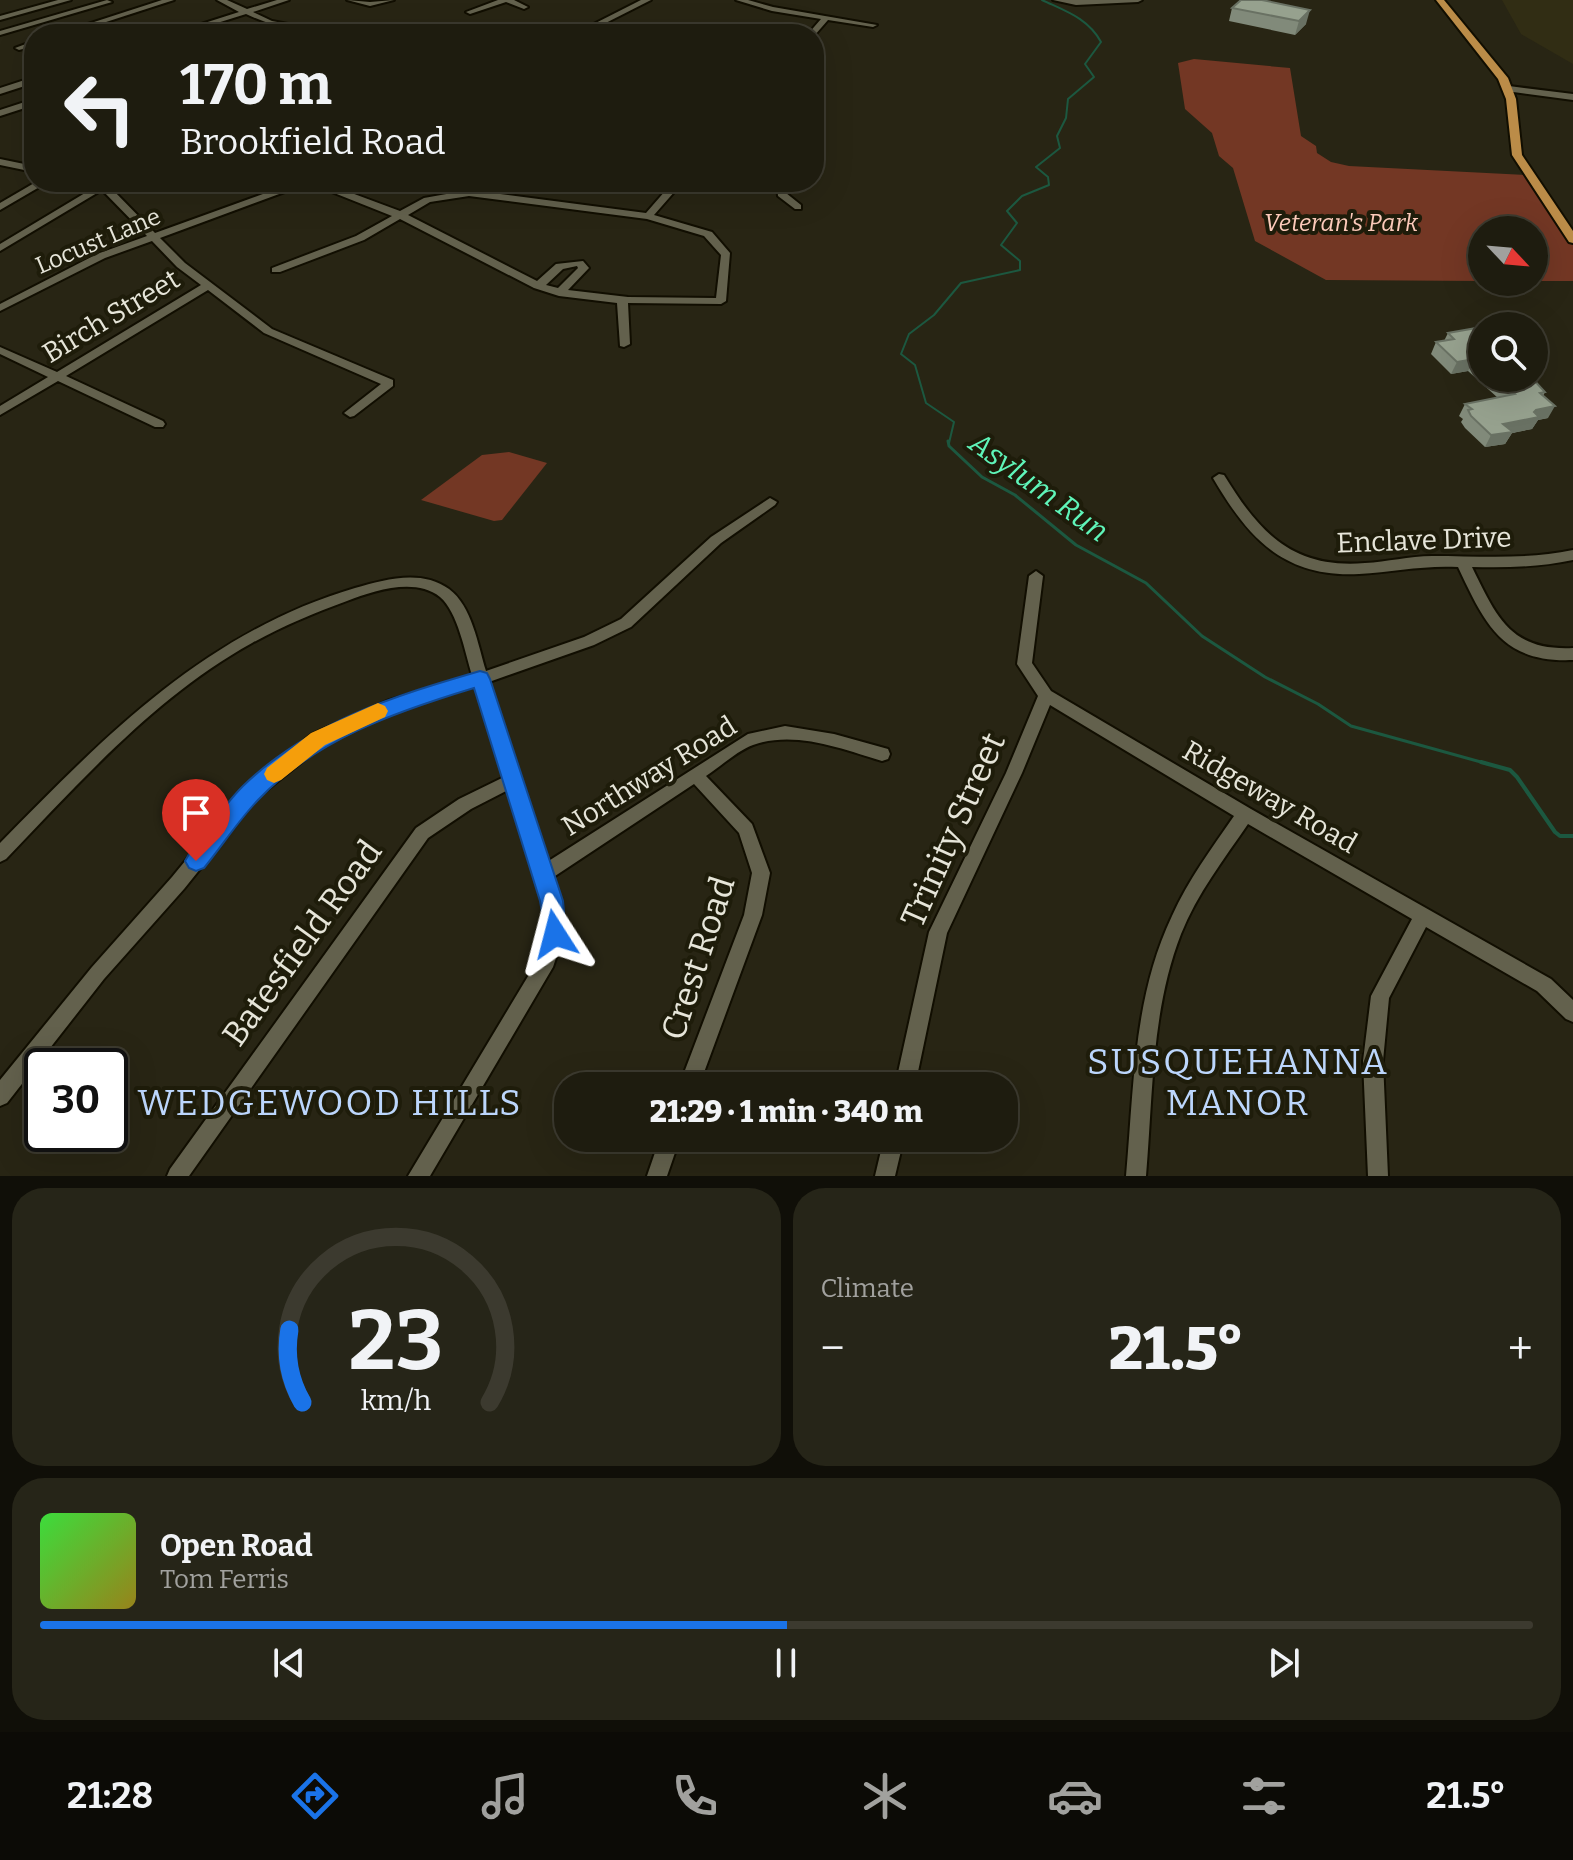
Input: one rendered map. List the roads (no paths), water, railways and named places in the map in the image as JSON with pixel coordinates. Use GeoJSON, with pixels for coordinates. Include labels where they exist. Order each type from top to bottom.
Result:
{"type":"FeatureCollection","features":[{"type":"Feature","properties":{"kind":"main road"},"geometry":{"type":"LineString","coordinates":[[1440,0],[1492,63],[1509,89],[1517,155],[1573,240]]}},
{"type":"Feature","properties":{"kind":"street"},"geometry":{"type":"LineString","coordinates":[[0,18],[67,0]]}},
{"type":"Feature","properties":{"kind":"street"},"geometry":{"type":"LineString","coordinates":[[91,24],[170,0]]}},
{"type":"Feature","properties":{"kind":"street"},"geometry":{"type":"LineString","coordinates":[[221,0],[243,12],[277,24]]}},
{"type":"Feature","properties":{"kind":"street"},"geometry":{"type":"LineString","coordinates":[[205,24],[283,0]]}},
{"type":"Feature","properties":{"kind":"street"},"geometry":{"type":"LineString","coordinates":[[351,0],[362,5],[390,0]]}},
{"type":"Feature","properties":{"kind":"street"},"geometry":{"type":"LineString","coordinates":[[470,12],[506,0],[524,7]]}},
{"type":"Feature","properties":{"kind":"street"},"geometry":{"type":"LineString","coordinates":[[598,24],[647,0]]}},
{"type":"Feature","properties":{"kind":"street"},"geometry":{"type":"LineString","coordinates":[[740,0],[772,9],[873,25]]}},
{"type":"Feature","properties":{"kind":"street"},"geometry":{"type":"LineString","coordinates":[[1057,0],[1086,3],[1138,0]]}},
{"type":"Feature","properties":{"kind":"street"},"geometry":{"type":"LineString","coordinates":[[30,24],[107,1],[125,13]]}},
{"type":"Feature","properties":{"kind":"street"},"geometry":{"type":"LineString","coordinates":[[821,24],[826,18]]}},
{"type":"Feature","properties":{"kind":"street"},"geometry":{"type":"LineString","coordinates":[[0,33],[24,26]]}},
{"type":"Feature","properties":{"kind":"street"},"geometry":{"type":"LineString","coordinates":[[19,48],[24,46]]}},
{"type":"Feature","properties":{"kind":"street"},"geometry":{"type":"LineString","coordinates":[[0,91],[24,83]]}},
{"type":"Feature","properties":{"kind":"street"},"geometry":{"type":"LineString","coordinates":[[1509,89],[1573,97]]}},
{"type":"Feature","properties":{"kind":"street"},"geometry":{"type":"LineString","coordinates":[[0,113],[24,105]]}},
{"type":"Feature","properties":{"kind":"street"},"geometry":{"type":"LineString","coordinates":[[3,165],[24,168]]}},
{"type":"Feature","properties":{"kind":"street"},"geometry":{"type":"LineString","coordinates":[[0,207],[26,192]]}},
{"type":"Feature","properties":{"kind":"street"},"geometry":{"type":"LineString","coordinates":[[0,248],[94,192]]}},
{"type":"Feature","properties":{"kind":"street"},"geometry":{"type":"LineString","coordinates":[[114,192],[154,237],[206,287],[268,331],[389,383],[350,413]]}},
{"type":"Feature","properties":{"kind":"street","name":"Locust Lane"},"geometry":{"type":"LineString","coordinates":[[0,308],[75,267],[278,192]]}},
{"type":"Feature","properties":{"kind":"street"},"geometry":{"type":"LineString","coordinates":[[276,270],[360,238],[400,215],[427,200],[469,193],[648,216],[708,234],[726,255],[721,301],[591,299],[559,293],[538,286],[400,215],[339,192]]}},
{"type":"Feature","properties":{"kind":"street"},"geometry":{"type":"LineString","coordinates":[[648,216],[669,192]]}},
{"type":"Feature","properties":{"kind":"street"},"geometry":{"type":"LineString","coordinates":[[781,192],[798,207]]}},
{"type":"Feature","properties":{"kind":"street"},"geometry":{"type":"LineString","coordinates":[[538,286],[560,266],[579,263],[584,268],[559,293]]}},
{"type":"Feature","properties":{"kind":"street","name":"Birch Street"},"geometry":{"type":"LineString","coordinates":[[0,411],[206,287]]}},
{"type":"Feature","properties":{"kind":"street"},"geometry":{"type":"LineString","coordinates":[[622,299],[624,344]]}},
{"type":"Feature","properties":{"kind":"street"},"geometry":{"type":"LineString","coordinates":[[0,350],[159,424]]}},
{"type":"Feature","properties":{"kind":"street","name":"Enclave Drive"},"geometry":{"type":"LineString","coordinates":[[1219,478],[1258,537],[1275,548],[1322,566],[1346,569],[1415,561],[1464,564],[1554,560],[1573,555]]}},
{"type":"Feature","properties":{"kind":"street"},"geometry":{"type":"LineString","coordinates":[[0,1096],[98,973],[178,883],[251,793],[318,739],[392,705],[480,679],[589,641],[626,623],[716,540],[770,502]]}},
{"type":"Feature","properties":{"kind":"street"},"geometry":{"type":"LineString","coordinates":[[1464,564],[1506,637],[1523,647],[1545,653],[1573,654]]}},
{"type":"Feature","properties":{"kind":"street","name":"Ridgeway Road"},"geometry":{"type":"LineString","coordinates":[[1036,576],[1024,664],[1046,695],[1245,814],[1544,985],[1573,1013]]}},
{"type":"Feature","properties":{"kind":"street"},"geometry":{"type":"LineString","coordinates":[[0,854],[134,719],[181,680],[252,636],[322,603],[395,580],[433,586],[455,605],[551,901],[555,934],[544,967],[418,1176]]}},
{"type":"Feature","properties":{"kind":"street","name":"Trinity Street"},"geometry":{"type":"LineString","coordinates":[[908,1072],[938,932],[1014,773],[1046,695]]}},
{"type":"Feature","properties":{"kind":"street","name":"Northway Road"},"geometry":{"type":"LineString","coordinates":[[542,875],[748,740],[785,732],[834,740],[882,754]]}},
{"type":"Feature","properties":{"kind":"street","name":"Crest Road"},"geometry":{"type":"LineString","coordinates":[[694,1072],[753,915],[761,873],[746,829],[695,775]]}},
{"type":"Feature","properties":{"kind":"street","name":"Batesfield Road"},"geometry":{"type":"LineString","coordinates":[[177,1176],[379,889],[422,833],[465,804],[511,781]]}},
{"type":"Feature","properties":{"kind":"street"},"geometry":{"type":"LineString","coordinates":[[1136,1176],[1143,1051],[1154,993],[1172,933],[1245,814]]}},
{"type":"Feature","properties":{"kind":"street"},"geometry":{"type":"LineString","coordinates":[[1378,1176],[1373,1061],[1380,996],[1423,916]]}},
{"type":"Feature","properties":{"kind":"street"},"geometry":{"type":"LineString","coordinates":[[657,1176],[665,1152]]}},
{"type":"Feature","properties":{"kind":"street"},"geometry":{"type":"LineString","coordinates":[[891,1174],[893,1152]]}},
{"type":"Feature","properties":{"kind":"waterway","name":"Asylum Run"},"geometry":{"type":"LineString","coordinates":[[949,443],[954,422],[926,403],[915,365],[901,354],[909,334],[934,315],[961,283],[1020,270],[1020,261],[1001,245],[1017,223],[1007,211],[1022,196],[1049,185],[1048,177],[1036,167],[1060,148],[1057,136],[1066,118],[1068,99],[1094,77],[1085,64],[1101,42],[1096,34],[1075,16],[1042,0]]}},
{"type":"Feature","properties":{"kind":"waterway","name":"Asylum Run"},"geometry":{"type":"LineString","coordinates":[[948,441],[949,446],[982,477],[1015,495],[1076,545],[1146,583],[1202,636],[1265,677],[1318,704],[1351,726],[1488,764]]}},
{"type":"Feature","properties":{"kind":"waterway","name":"Asylum Run"},"geometry":{"type":"LineString","coordinates":[[1481,762],[1510,770],[1555,832],[1560,836],[1573,836]]}},
{"type":"Feature","properties":{"kind":"district","name":"SUSQUEHANNA MANOR"},"geometry":{"type":"Point","coordinates":[1238,1082]}},
{"type":"Feature","properties":{"kind":"district","name":"WEDGEWOOD HILLS"},"geometry":{"type":"Point","coordinates":[330,1103]}},
{"type":"Feature","properties":{"kind":"park label","name":"Veteran's Park"},"geometry":{"type":"Point","coordinates":[1341,223]}}]}
